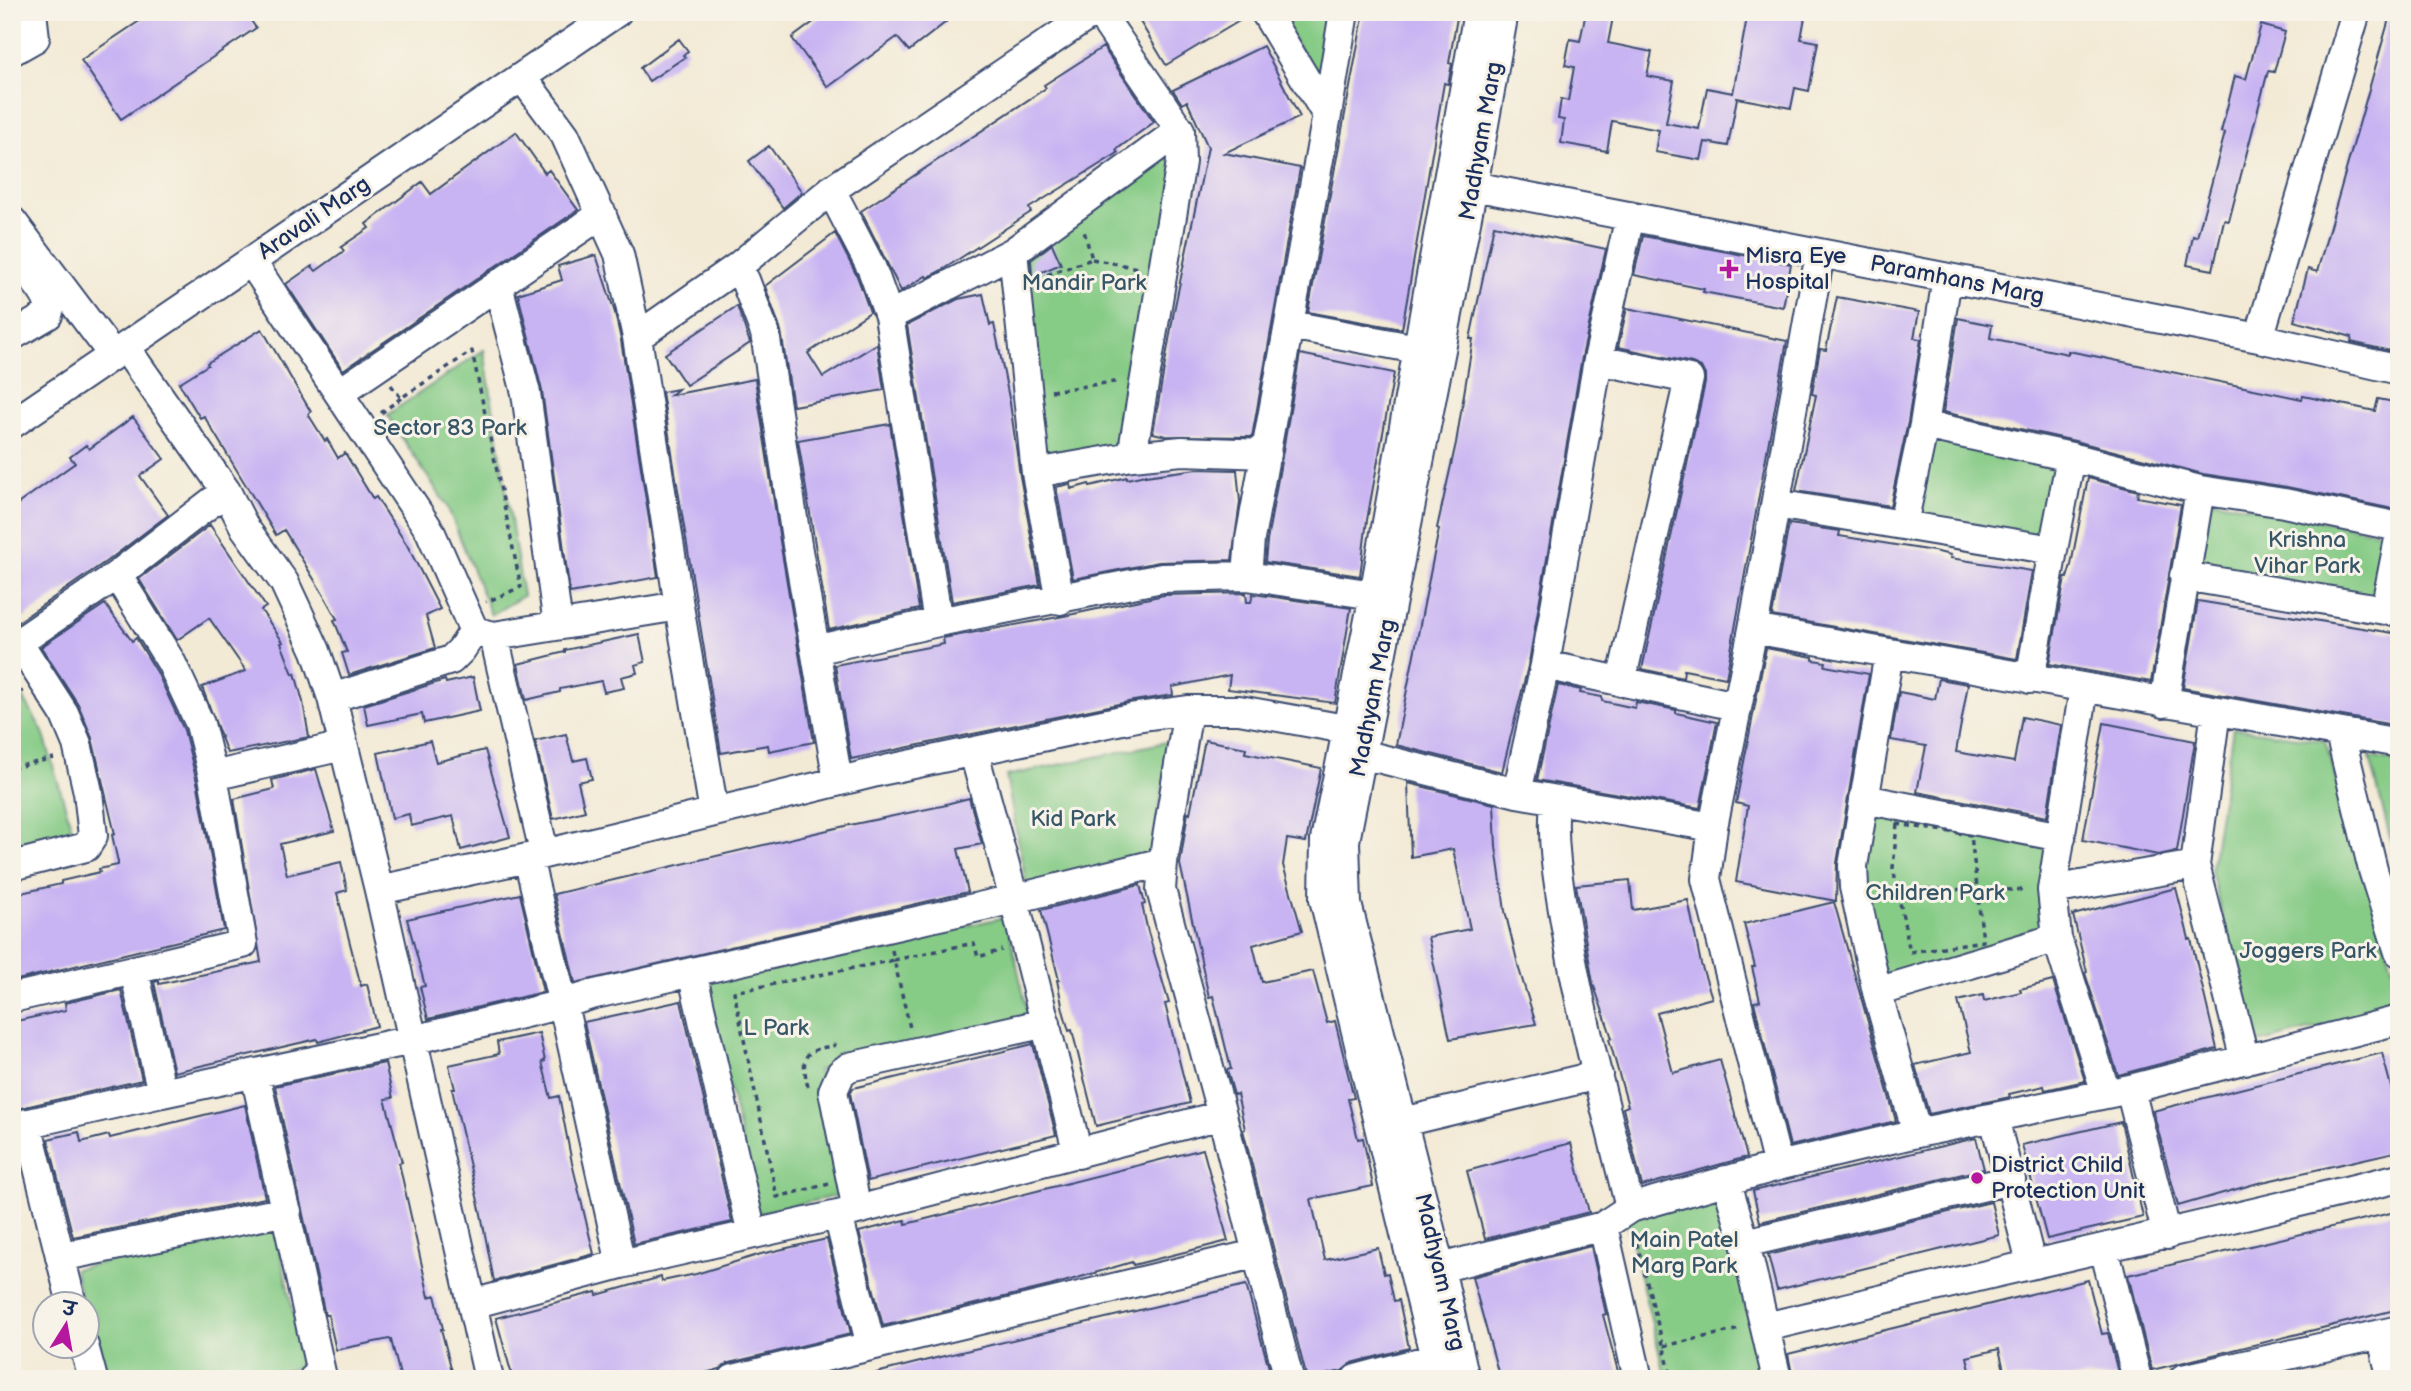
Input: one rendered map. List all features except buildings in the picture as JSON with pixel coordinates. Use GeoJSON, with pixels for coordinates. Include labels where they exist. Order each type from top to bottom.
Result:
{"type":"FeatureCollection","features":[{"type":"Feature","properties":{"kind":"street"},"geometry":{"type":"LineString","coordinates":[[12,51],[35,38],[32,12]]}},
{"type":"Feature","properties":{"kind":"street","name":"Aravali Marg"},"geometry":{"type":"LineString","coordinates":[[12,424],[617,12]]}},
{"type":"Feature","properties":{"kind":"street"},"geometry":{"type":"LineString","coordinates":[[637,337],[736,268],[831,190],[1096,12],[1180,130],[1181,162],[1132,456]]}},
{"type":"Feature","properties":{"kind":"street"},"geometry":{"type":"LineString","coordinates":[[1265,12],[1327,115]]}},
{"type":"Feature","properties":{"kind":"street"},"geometry":{"type":"LineString","coordinates":[[1247,576],[1250,539],[1344,12]]}},
{"type":"Feature","properties":{"kind":"street","name":"Madhyam Marg"},"geometry":{"type":"LineString","coordinates":[[1465,1379],[1440,1268],[1347,904],[1345,841],[1374,595],[1478,12]]}},
{"type":"Feature","properties":{"kind":"street","name":"Madhyam Marg"},"geometry":{"type":"LineString","coordinates":[[1438,1368],[1324,899],[1325,840],[1358,739],[1473,186],[1504,12]]}},
{"type":"Feature","properties":{"kind":"street"},"geometry":{"type":"LineString","coordinates":[[2259,338],[2356,12]]}},
{"type":"Feature","properties":{"kind":"street"},"geometry":{"type":"LineString","coordinates":[[522,77],[565,135],[619,254],[637,337],[678,606],[714,813]]}},
{"type":"Feature","properties":{"kind":"street"},"geometry":{"type":"LineString","coordinates":[[890,316],[1013,252],[1180,130]]}},
{"type":"Feature","properties":{"kind":"street","name":"Paramhans Marg"},"geometry":{"type":"LineString","coordinates":[[1473,186],[2259,338],[2399,370]]}},
{"type":"Feature","properties":{"kind":"street"},"geometry":{"type":"LineString","coordinates":[[831,190],[872,269],[890,316],[938,622]]}},
{"type":"Feature","properties":{"kind":"street"},"geometry":{"type":"LineString","coordinates":[[339,393],[602,214]]}},
{"type":"Feature","properties":{"kind":"street"},"geometry":{"type":"LineString","coordinates":[[1517,793],[1545,665],[1598,360],[1630,216]]}},
{"type":"Feature","properties":{"kind":"street"},"geometry":{"type":"LineString","coordinates":[[12,221],[119,351],[226,491],[245,528],[284,582],[316,651],[332,698],[379,890],[489,1379]]}},
{"type":"Feature","properties":{"kind":"street"},"geometry":{"type":"LineString","coordinates":[[12,250],[48,301],[50,309],[48,315],[12,336]]}},
{"type":"Feature","properties":{"kind":"street"},"geometry":{"type":"LineString","coordinates":[[1013,252],[1036,473],[1060,600]]}},
{"type":"Feature","properties":{"kind":"street"},"geometry":{"type":"LineString","coordinates":[[1778,1166],[1706,879],[1713,827],[1753,629],[1820,254]]}},
{"type":"Feature","properties":{"kind":"street"},"geometry":{"type":"LineString","coordinates":[[251,261],[430,531],[484,634],[536,855],[563,1004],[621,1264]]}},
{"type":"Feature","properties":{"kind":"street"},"geometry":{"type":"LineString","coordinates":[[736,268],[745,280],[765,333],[838,781]]}},
{"type":"Feature","properties":{"kind":"street"},"geometry":{"type":"LineString","coordinates":[[1903,524],[1924,425],[1947,278]]}},
{"type":"Feature","properties":{"kind":"street"},"geometry":{"type":"LineString","coordinates":[[498,285],[526,393],[558,625]]}},
{"type":"Feature","properties":{"kind":"street"},"geometry":{"type":"LineString","coordinates":[[1290,326],[1418,349]]}},
{"type":"Feature","properties":{"kind":"street"},"geometry":{"type":"LineString","coordinates":[[1598,360],[1689,379],[1621,682]]}},
{"type":"Feature","properties":{"kind":"street"},"geometry":{"type":"LineString","coordinates":[[1924,425],[2071,457],[2200,490],[2284,503],[2399,527]]}},
{"type":"Feature","properties":{"kind":"street"},"geometry":{"type":"LineString","coordinates":[[1036,473],[1132,456],[1182,452],[1267,454]]}},
{"type":"Feature","properties":{"kind":"street"},"geometry":{"type":"LineString","coordinates":[[2030,679],[2071,457]]}},
{"type":"Feature","properties":{"kind":"street"},"geometry":{"type":"LineString","coordinates":[[2164,703],[2200,490]]}},
{"type":"Feature","properties":{"kind":"street"},"geometry":{"type":"LineString","coordinates":[[12,866],[86,848],[93,836],[88,792],[77,744],[64,713],[15,645],[117,575],[226,491]]}},
{"type":"Feature","properties":{"kind":"street"},"geometry":{"type":"LineString","coordinates":[[1776,504],[2053,550]]}},
{"type":"Feature","properties":{"kind":"street"},"geometry":{"type":"LineString","coordinates":[[2184,576],[2392,611],[2399,539]]}},
{"type":"Feature","properties":{"kind":"street"},"geometry":{"type":"LineString","coordinates":[[12,998],[243,944],[213,776],[200,724],[171,662],[117,575]]}},
{"type":"Feature","properties":{"kind":"street"},"geometry":{"type":"LineString","coordinates":[[815,650],[938,622],[1162,578],[1247,576],[1374,595]]}},
{"type":"Feature","properties":{"kind":"street"},"geometry":{"type":"LineString","coordinates":[[332,698],[451,660],[484,634],[678,606]]}},
{"type":"Feature","properties":{"kind":"street"},"geometry":{"type":"LineString","coordinates":[[1753,629],[2399,743]]}},
{"type":"Feature","properties":{"kind":"street"},"geometry":{"type":"LineString","coordinates":[[1889,653],[1853,866],[1854,887],[1877,992],[1917,1133]]}},
{"type":"Feature","properties":{"kind":"street"},"geometry":{"type":"LineString","coordinates":[[1545,665],[1737,705]]}},
{"type":"Feature","properties":{"kind":"street"},"geometry":{"type":"LineString","coordinates":[[2084,688],[2052,890],[2057,939],[2118,1091],[2167,1235]]}},
{"type":"Feature","properties":{"kind":"street"},"geometry":{"type":"LineString","coordinates":[[1188,710],[1163,862],[1161,890],[1289,1379]]}},
{"type":"Feature","properties":{"kind":"street"},"geometry":{"type":"LineString","coordinates":[[379,890],[714,813],[838,781],[1136,717],[1188,710],[1239,710],[1358,739],[1517,793],[1713,827]]}},
{"type":"Feature","properties":{"kind":"street"},"geometry":{"type":"LineString","coordinates":[[2216,711],[2195,865],[2245,1060]]}},
{"type":"Feature","properties":{"kind":"street"},"geometry":{"type":"LineString","coordinates":[[2340,734],[2373,870],[2399,953]]}},
{"type":"Feature","properties":{"kind":"street"},"geometry":{"type":"LineString","coordinates":[[213,776],[343,746]]}},
{"type":"Feature","properties":{"kind":"street"},"geometry":{"type":"LineString","coordinates":[[974,752],[1078,1154]]}},
{"type":"Feature","properties":{"kind":"street"},"geometry":{"type":"LineString","coordinates":[[1864,799],[2061,837]]}},
{"type":"Feature","properties":{"kind":"street"},"geometry":{"type":"LineString","coordinates":[[1555,800],[1552,828],[1557,877],[1574,981],[1633,1219]]}},
{"type":"Feature","properties":{"kind":"street"},"geometry":{"type":"LineString","coordinates":[[68,1290],[20,1125],[412,1040],[591,995],[1014,899],[1163,862]]}},
{"type":"Feature","properties":{"kind":"street"},"geometry":{"type":"LineString","coordinates":[[2052,890],[2195,865]]}},
{"type":"Feature","properties":{"kind":"street"},"geometry":{"type":"LineString","coordinates":[[1877,992],[2057,939]]}},
{"type":"Feature","properties":{"kind":"street"},"geometry":{"type":"LineString","coordinates":[[134,970],[162,1093]]}},
{"type":"Feature","properties":{"kind":"street"},"geometry":{"type":"LineString","coordinates":[[692,972],[752,1234]]}},
{"type":"Feature","properties":{"kind":"street"},"geometry":{"type":"LineString","coordinates":[[1440,1268],[1633,1219],[1726,1180],[1778,1166],[1917,1133],[2118,1091],[2399,1020]]}},
{"type":"Feature","properties":{"kind":"street"},"geometry":{"type":"LineString","coordinates":[[871,1346],[848,1213],[833,1091],[841,1073],[849,1067],[1046,1023]]}},
{"type":"Feature","properties":{"kind":"street"},"geometry":{"type":"LineString","coordinates":[[255,1074],[322,1377],[313,1379]]}},
{"type":"Feature","properties":{"kind":"street"},"geometry":{"type":"LineString","coordinates":[[1403,1122],[1598,1075]]}},
{"type":"Feature","properties":{"kind":"street"},"geometry":{"type":"LineString","coordinates":[[472,1304],[621,1264],[848,1213],[1222,1115]]}},
{"type":"Feature","properties":{"kind":"street"},"geometry":{"type":"LineString","coordinates":[[1994,1118],[2031,1263]]}},
{"type":"Feature","properties":{"kind":"street"},"geometry":{"type":"LineString","coordinates":[[1755,1327],[2031,1263],[2167,1235],[2399,1178]]}},
{"type":"Feature","properties":{"kind":"street"},"geometry":{"type":"LineString","coordinates":[[1726,1180],[1745,1243],[1755,1327],[1777,1379]]}},
{"type":"Feature","properties":{"kind":"street"},"geometry":{"type":"LineString","coordinates":[[1745,1243],[2011,1180]]}},
{"type":"Feature","properties":{"kind":"street"},"geometry":{"type":"LineString","coordinates":[[60,1257],[287,1211]]}},
{"type":"Feature","properties":{"kind":"street"},"geometry":{"type":"LineString","coordinates":[[1604,1226],[1638,1379]]}},
{"type":"Feature","properties":{"kind":"street"},"geometry":{"type":"LineString","coordinates":[[2104,1248],[2137,1379]]}},
{"type":"Feature","properties":{"kind":"street"},"geometry":{"type":"LineString","coordinates":[[733,1379],[1255,1254]]}},
{"type":"Feature","properties":{"kind":"street"},"geometry":{"type":"LineString","coordinates":[[2183,1379],[2390,1332],[2392,1379]]}},
{"type":"Feature","properties":{"kind":"street"},"geometry":{"type":"LineString","coordinates":[[88,1360],[93,1379]]}},
{"type":"Feature","properties":{"kind":"street"},"geometry":{"type":"LineString","coordinates":[[1356,1379],[1438,1368]]}},
{"type":"Feature","properties":{"kind":"path"},"geometry":{"type":"LineString","coordinates":[[1077,205],[1092,259]]}},
{"type":"Feature","properties":{"kind":"path"},"geometry":{"type":"LineString","coordinates":[[1033,280],[1092,259],[1146,269]]}},
{"type":"Feature","properties":{"kind":"path"},"geometry":{"type":"LineString","coordinates":[[387,424],[380,413],[472,351],[521,587],[483,603]]}},
{"type":"Feature","properties":{"kind":"path"},"geometry":{"type":"LineString","coordinates":[[377,367],[401,398]]}},
{"type":"Feature","properties":{"kind":"path"},"geometry":{"type":"LineString","coordinates":[[1047,392],[1145,377]]}},
{"type":"Feature","properties":{"kind":"path"},"geometry":{"type":"LineString","coordinates":[[12,768],[61,756]]}},
{"type":"Feature","properties":{"kind":"path"},"geometry":{"type":"LineString","coordinates":[[1897,824],[1971,835],[1977,890],[1983,941],[1910,952],[1893,868],[1897,824]]}},
{"type":"Feature","properties":{"kind":"path"},"geometry":{"type":"LineString","coordinates":[[1871,889],[2052,890]]}},
{"type":"Feature","properties":{"kind":"path"},"geometry":{"type":"LineString","coordinates":[[894,960],[910,1030]]}},
{"type":"Feature","properties":{"kind":"path"},"geometry":{"type":"LineString","coordinates":[[1633,1219],[1672,1379]]}},
{"type":"Feature","properties":{"kind":"path"},"geometry":{"type":"LineString","coordinates":[[1664,1346],[1755,1327]]}},
{"type":"Feature","properties":{"kind":"green space"},"geometry":{"type":"Polygon","coordinates":[[[1278,12],[1332,12],[1321,87],[1278,12]]]}},
{"type":"Feature","properties":{"kind":"green space","name":"Mandir Park"},"geometry":{"type":"Polygon","coordinates":[[[1180,130],[1132,456],[1036,473],[1013,252],[1180,130]]]}},
{"type":"Feature","properties":{"kind":"green space","name":"Sector 83 Park"},"geometry":{"type":"Polygon","coordinates":[[[484,350],[523,596],[491,615],[447,506],[387,415],[484,350]]]}},
{"type":"Feature","properties":{"kind":"green space"},"geometry":{"type":"Polygon","coordinates":[[[1924,425],[2069,462],[2049,549],[1909,525],[1924,425]]]}},
{"type":"Feature","properties":{"kind":"green space","name":"Krishna Vihar Park"},"geometry":{"type":"Polygon","coordinates":[[[2208,499],[2389,534],[2376,601],[2195,566],[2208,499]]]}},
{"type":"Feature","properties":{"kind":"green space"},"geometry":{"type":"Polygon","coordinates":[[[12,678],[43,732],[73,832],[12,850],[12,678]]]}},
{"type":"Feature","properties":{"kind":"green space","name":"Joggers Park"},"geometry":{"type":"Polygon","coordinates":[[[2233,728],[2325,741],[2399,990],[2399,1007],[2254,1044],[2211,871],[2233,728]]]}},
{"type":"Feature","properties":{"kind":"green space","name":"Kid Park"},"geometry":{"type":"Polygon","coordinates":[[[1171,741],[1150,859],[1027,888],[1006,776],[1171,741]]]}},
{"type":"Feature","properties":{"kind":"green space"},"geometry":{"type":"Polygon","coordinates":[[[2370,757],[2399,762],[2399,853],[2394,854],[2370,757]]]}},
{"type":"Feature","properties":{"kind":"green space","name":"Children Park"},"geometry":{"type":"Polygon","coordinates":[[[1864,799],[2061,837],[2057,938],[1877,992],[1854,887],[1864,799]]]}},
{"type":"Feature","properties":{"kind":"green space","name":"L Park"},"geometry":{"type":"Polygon","coordinates":[[[1006,917],[1030,1023],[818,1070],[845,1194],[758,1213],[706,983],[1006,917]]]}},
{"type":"Feature","properties":{"kind":"green space","name":"Main Patel Marg Park"},"geometry":{"type":"Polygon","coordinates":[[[1718,1190],[1763,1379],[1666,1379],[1625,1217],[1718,1190]]]}},
{"type":"Feature","properties":{"kind":"green space"},"geometry":{"type":"Polygon","coordinates":[[[274,1225],[305,1366],[249,1379],[99,1379],[95,1360],[102,1360],[102,1290],[79,1290],[74,1269],[274,1225]]]}},
{"type":"Feature","properties":{"kind":"place","name":"Misra Eye Hospital"},"geometry":{"type":"Point","coordinates":[1729,269]}},
{"type":"Feature","properties":{"kind":"place","name":"District Child Protection Unit"},"geometry":{"type":"Point","coordinates":[1977,1178]}}]}
